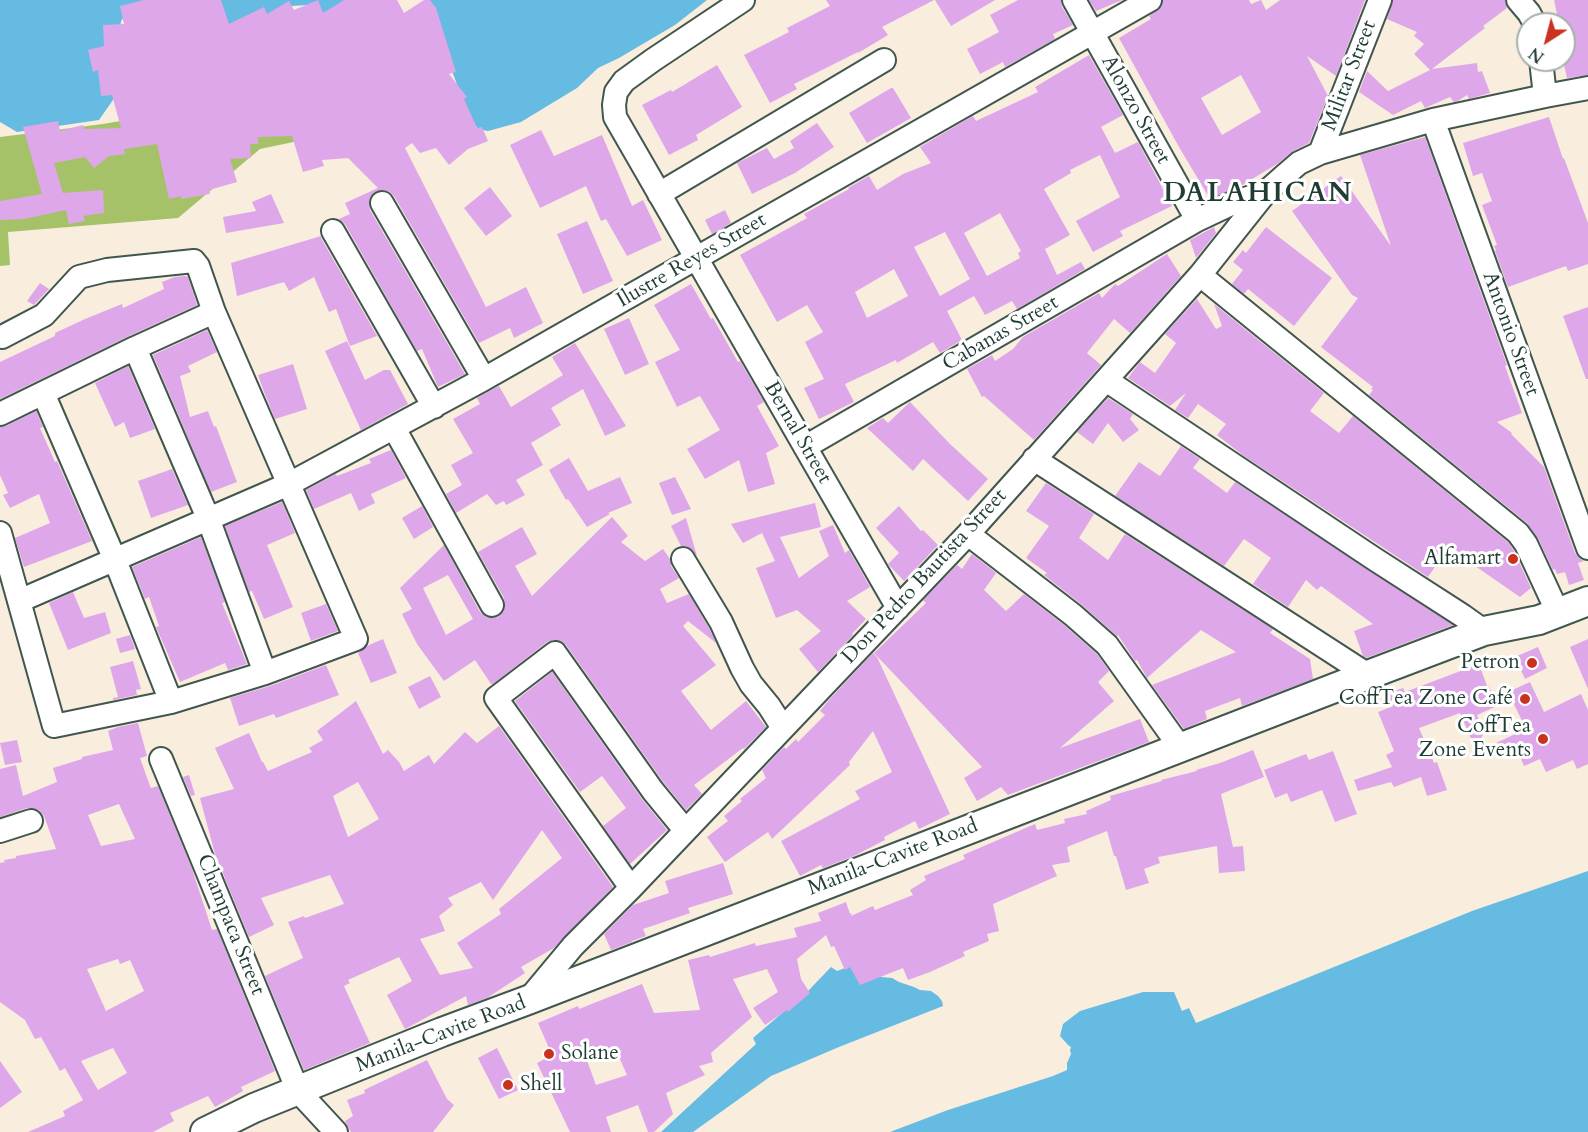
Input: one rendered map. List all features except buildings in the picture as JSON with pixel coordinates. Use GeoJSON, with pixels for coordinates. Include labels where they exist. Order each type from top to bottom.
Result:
{"type":"FeatureCollection","features":[{"type":"Feature","properties":{"kind":"main road","name":"Manila-Cavite Road"},"geometry":{"type":"LineString","coordinates":[[205,1132],[254,1108],[473,1019],[528,1000],[1180,747],[1484,632],[1539,620],[1588,602]]}},
{"type":"Feature","properties":{"kind":"street","name":"Bernal Street"},"geometry":{"type":"LineString","coordinates":[[742,0],[624,81],[616,92],[615,117],[898,608]]}},
{"type":"Feature","properties":{"kind":"street","name":"Alonzo Street"},"geometry":{"type":"LineString","coordinates":[[1074,0],[1197,220]]}},
{"type":"Feature","properties":{"kind":"street","name":"Ilustre Reyes Street"},"geometry":{"type":"LineString","coordinates":[[19,601],[289,483],[434,407],[1150,0]]}},
{"type":"Feature","properties":{"kind":"street","name":"Militar Street"},"geometry":{"type":"LineString","coordinates":[[1320,153],[1380,0]]}},
{"type":"Feature","properties":{"kind":"street"},"geometry":{"type":"LineString","coordinates":[[1518,0],[1528,12]]}},
{"type":"Feature","properties":{"kind":"street"},"geometry":{"type":"LineString","coordinates":[[660,194],[884,60]]}},
{"type":"Feature","properties":{"kind":"street"},"geometry":{"type":"LineString","coordinates":[[1542,72],[1545,96]]}},
{"type":"Feature","properties":{"kind":"street","name":"Don Pedro Bautista Street"},"geometry":{"type":"LineString","coordinates":[[528,1000],[573,946],[968,534],[1200,275],[1266,192],[1299,163],[1320,153],[1432,120],[1588,88]]}},
{"type":"Feature","properties":{"kind":"street","name":"Antonio Street"},"geometry":{"type":"LineString","coordinates":[[1432,120],[1588,548]]}},
{"type":"Feature","properties":{"kind":"street","name":"Cabanas Street"},"geometry":{"type":"LineString","coordinates":[[805,447],[1197,220],[1233,203],[1266,192]]}},
{"type":"Feature","properties":{"kind":"street"},"geometry":{"type":"LineString","coordinates":[[382,203],[484,379]]}},
{"type":"Feature","properties":{"kind":"street"},"geometry":{"type":"LineString","coordinates":[[333,231],[434,407]]}},
{"type":"Feature","properties":{"kind":"street"},"geometry":{"type":"LineString","coordinates":[[0,533],[54,726],[171,702],[265,673],[356,639],[194,261],[107,270],[79,277],[44,315],[2,337]]}},
{"type":"Feature","properties":{"kind":"street"},"geometry":{"type":"LineString","coordinates":[[1200,275],[1518,534],[1526,544],[1558,613]]}},
{"type":"Feature","properties":{"kind":"street"},"geometry":{"type":"LineString","coordinates":[[0,414],[214,312]]}},
{"type":"Feature","properties":{"kind":"street"},"geometry":{"type":"LineString","coordinates":[[135,348],[208,518],[265,673]]}},
{"type":"Feature","properties":{"kind":"street"},"geometry":{"type":"LineString","coordinates":[[1106,380],[1484,632]]}},
{"type":"Feature","properties":{"kind":"street"},"geometry":{"type":"LineString","coordinates":[[43,393],[115,560],[171,702]]}},
{"type":"Feature","properties":{"kind":"street"},"geometry":{"type":"LineString","coordinates":[[394,428],[492,604]]}},
{"type":"Feature","properties":{"kind":"street"},"geometry":{"type":"LineString","coordinates":[[1034,459],[1368,675]]}},
{"type":"Feature","properties":{"kind":"street"},"geometry":{"type":"LineString","coordinates":[[968,534],[1073,615],[1107,645],[1180,747]]}},
{"type":"Feature","properties":{"kind":"street"},"geometry":{"type":"LineString","coordinates":[[682,559],[721,622],[751,684],[783,728]]}},
{"type":"Feature","properties":{"kind":"street"},"geometry":{"type":"LineString","coordinates":[[631,888],[496,698],[555,653],[653,791],[685,830]]}},
{"type":"Feature","properties":{"kind":"street","name":"Champaca Street"},"geometry":{"type":"LineString","coordinates":[[161,759],[298,1091]]}},
{"type":"Feature","properties":{"kind":"street"},"geometry":{"type":"LineString","coordinates":[[0,831],[30,821]]}},
{"type":"Feature","properties":{"kind":"street"},"geometry":{"type":"LineString","coordinates":[[298,1091],[336,1132]]}},
{"type":"Feature","properties":{"kind":"green space"},"geometry":{"type":"Polygon","coordinates":[[[302,89],[346,131],[260,149],[178,218],[8,232],[10,265],[0,266],[0,137],[103,124],[302,89]]]}},
{"type":"Feature","properties":{"kind":"water"},"geometry":{"type":"Polygon","coordinates":[[[0,0],[366,0],[325,14],[308,5],[291,6],[260,37],[129,10],[121,21],[119,37],[122,87],[99,120],[17,132],[0,122],[0,0]]]}},
{"type":"Feature","properties":{"kind":"water"},"geometry":{"type":"Polygon","coordinates":[[[425,0],[707,0],[675,25],[598,68],[577,88],[521,122],[488,131],[478,129],[469,116],[425,0]]]}},
{"type":"Feature","properties":{"kind":"water"},"geometry":{"type":"Polygon","coordinates":[[[1588,871],[1588,1132],[890,1132],[1067,1070],[1071,1047],[1060,1036],[1063,1024],[1080,1011],[1143,992],[1174,992],[1182,1011],[1189,1008],[1196,1023],[1472,911],[1588,871]]]}},
{"type":"Feature","properties":{"kind":"water"},"geometry":{"type":"Polygon","coordinates":[[[831,967],[837,971],[857,967],[871,976],[892,978],[920,990],[931,991],[942,1001],[943,1006],[771,1076],[693,1132],[661,1132],[756,1044],[753,1038],[809,990],[831,967]]]}},
{"type":"Feature","properties":{"kind":"place","name":"Alfamart"},"geometry":{"type":"Point","coordinates":[1513,559]}},
{"type":"Feature","properties":{"kind":"place","name":"Petron"},"geometry":{"type":"Point","coordinates":[1532,663]}},
{"type":"Feature","properties":{"kind":"place","name":"CoffTea Zone Café"},"geometry":{"type":"Point","coordinates":[1525,699]}},
{"type":"Feature","properties":{"kind":"place","name":"CoffTea Zone Events"},"geometry":{"type":"Point","coordinates":[1543,739]}},
{"type":"Feature","properties":{"kind":"place","name":"Solane"},"geometry":{"type":"Point","coordinates":[549,1054]}},
{"type":"Feature","properties":{"kind":"place","name":"Shell"},"geometry":{"type":"Point","coordinates":[508,1085]}},
{"type":"Feature","properties":{"kind":"district","name":"DALAHICAN"},"geometry":{"type":"Point","coordinates":[1258,195]}}]}
